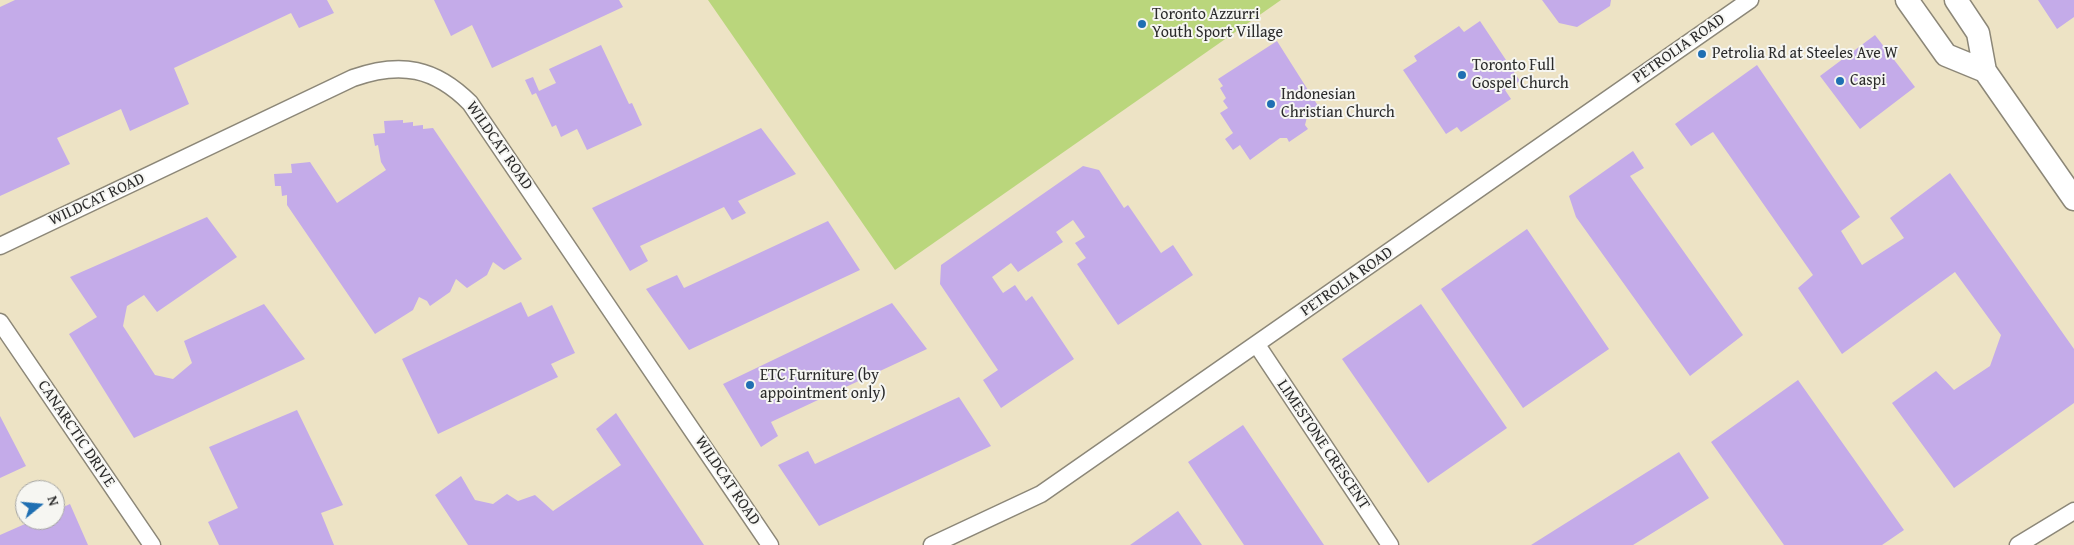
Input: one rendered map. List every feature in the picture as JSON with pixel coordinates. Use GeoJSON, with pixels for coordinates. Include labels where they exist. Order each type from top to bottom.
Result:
{"type":"FeatureCollection","features":[{"type":"Feature","properties":{"kind":"main road"},"geometry":{"type":"LineString","coordinates":[[1907,0],[1946,55],[1985,71]]}},
{"type":"Feature","properties":{"kind":"main road"},"geometry":{"type":"LineString","coordinates":[[1956,0],[1978,33],[1985,71],[2074,199]]}},
{"type":"Feature","properties":{"kind":"street","name":"PETROLIA ROAD"},"geometry":{"type":"LineString","coordinates":[[932,545],[1041,494],[1750,0]]}},
{"type":"Feature","properties":{"kind":"street","name":"WILDCAT ROAD"},"geometry":{"type":"LineString","coordinates":[[0,246],[353,78],[372,71],[393,68],[415,70],[435,76],[455,88],[470,103],[770,545]]}},
{"type":"Feature","properties":{"kind":"street","name":"CANARCTIC DRIVE"},"geometry":{"type":"LineString","coordinates":[[0,322],[152,545]]}},
{"type":"Feature","properties":{"kind":"street","name":"LIMESTONE CRESCENT"},"geometry":{"type":"LineString","coordinates":[[1257,345],[1390,545]]}},
{"type":"Feature","properties":{"kind":"street"},"geometry":{"type":"LineString","coordinates":[[2018,545],[2074,510]]}},
{"type":"Feature","properties":{"kind":"green space"},"geometry":{"type":"Polygon","coordinates":[[[708,0],[1281,0],[895,270],[708,0]]]}},
{"type":"Feature","properties":{"kind":"building"},"geometry":{"type":"Polygon","coordinates":[[[15,0],[327,0],[334,13],[299,28],[291,13],[174,68],[189,104],[130,131],[121,109],[57,138],[70,164],[0,196],[0,7],[15,0]]]}},
{"type":"Feature","properties":{"kind":"building"},"geometry":{"type":"Polygon","coordinates":[[[434,0],[619,0],[623,7],[492,68],[472,25],[451,36],[434,0]]]}},
{"type":"Feature","properties":{"kind":"building"},"geometry":{"type":"Polygon","coordinates":[[[1542,0],[1611,0],[1610,6],[1577,27],[1559,23],[1542,0]]]}},
{"type":"Feature","properties":{"kind":"building"},"geometry":{"type":"Polygon","coordinates":[[[2038,0],[2074,0],[2074,17],[2057,29],[2038,0]]]}},
{"type":"Feature","properties":{"kind":"building","name":"Toronto Full Gospel Church"},"geometry":{"type":"Polygon","coordinates":[[[1480,21],[1520,81],[1505,90],[1511,99],[1461,132],[1457,127],[1446,134],[1403,70],[1417,61],[1414,56],[1459,26],[1464,32],[1480,21]]]}},
{"type":"Feature","properties":{"kind":"building"},"geometry":{"type":"Polygon","coordinates":[[[1875,35],[1915,87],[1860,129],[1820,76],[1875,35]]]}},
{"type":"Feature","properties":{"kind":"building","name":"Indonesian Christian Church"},"geometry":{"type":"Polygon","coordinates":[[[1277,41],[1320,109],[1307,117],[1305,125],[1308,129],[1289,142],[1287,138],[1280,138],[1250,160],[1240,145],[1233,150],[1225,139],[1233,133],[1220,113],[1228,108],[1223,101],[1226,98],[1220,88],[1223,86],[1218,79],[1277,41]]]}},
{"type":"Feature","properties":{"kind":"building"},"geometry":{"type":"Polygon","coordinates":[[[601,45],[629,104],[632,103],[642,125],[587,150],[577,129],[561,137],[556,125],[552,127],[536,93],[532,95],[525,80],[533,77],[539,91],[556,83],[549,69],[601,45]]]}},
{"type":"Feature","properties":{"kind":"building"},"geometry":{"type":"Polygon","coordinates":[[[1757,65],[1860,217],[1841,231],[1862,265],[1904,238],[1890,218],[1950,173],[2074,349],[2074,403],[1954,488],[1892,403],[1936,371],[1954,390],[1990,366],[2001,335],[1955,272],[1842,354],[1798,288],[1813,275],[1713,132],[1691,146],[1675,124],[1757,65]]]}},
{"type":"Feature","properties":{"kind":"building"},"geometry":{"type":"Polygon","coordinates":[[[403,120],[403,123],[413,122],[413,126],[423,125],[423,129],[433,128],[522,259],[504,270],[493,262],[487,275],[467,288],[456,279],[450,292],[430,306],[427,301],[419,297],[413,310],[375,334],[287,205],[287,195],[282,196],[281,186],[275,186],[274,174],[292,173],[291,164],[310,162],[337,203],[386,170],[381,162],[378,145],[375,146],[373,134],[385,133],[384,121],[403,120]]]}},
{"type":"Feature","properties":{"kind":"building"},"geometry":{"type":"Polygon","coordinates":[[[761,128],[796,174],[738,201],[746,213],[732,220],[724,207],[640,246],[648,261],[630,271],[592,208],[761,128]]]}},
{"type":"Feature","properties":{"kind":"building"},"geometry":{"type":"Polygon","coordinates":[[[1633,151],[1644,168],[1630,176],[1743,335],[1690,376],[1576,217],[1569,196],[1633,151]]]}},
{"type":"Feature","properties":{"kind":"building"},"geometry":{"type":"Polygon","coordinates":[[[1083,166],[1099,170],[1124,208],[1128,205],[1161,253],[1173,245],[1193,275],[1118,325],[1077,264],[1086,258],[1075,243],[1085,237],[1073,220],[1056,232],[1063,242],[1018,272],[1011,263],[992,277],[1003,293],[1015,285],[1026,301],[1032,296],[1074,359],[1001,408],[983,380],[998,370],[940,284],[941,265],[1083,166]]]}},
{"type":"Feature","properties":{"kind":"building"},"geometry":{"type":"Polygon","coordinates":[[[207,217],[237,257],[157,312],[144,295],[127,306],[123,326],[155,375],[173,379],[192,363],[184,341],[264,304],[305,359],[134,438],[69,334],[97,317],[70,277],[207,217]]]}},
{"type":"Feature","properties":{"kind":"building"},"geometry":{"type":"Polygon","coordinates":[[[828,221],[860,270],[689,350],[646,289],[677,275],[684,288],[828,221]]]}},
{"type":"Feature","properties":{"kind":"building"},"geometry":{"type":"Polygon","coordinates":[[[1527,229],[1609,349],[1523,408],[1441,289],[1527,229]]]}},
{"type":"Feature","properties":{"kind":"building"},"geometry":{"type":"Polygon","coordinates":[[[521,302],[528,317],[552,305],[575,353],[551,364],[558,377],[438,434],[402,359],[521,302]]]}},
{"type":"Feature","properties":{"kind":"building"},"geometry":{"type":"Polygon","coordinates":[[[892,303],[927,349],[771,422],[778,436],[761,447],[723,384],[892,303]]]}},
{"type":"Feature","properties":{"kind":"building"},"geometry":{"type":"Polygon","coordinates":[[[1421,304],[1507,428],[1428,483],[1342,359],[1421,304]]]}},
{"type":"Feature","properties":{"kind":"building"},"geometry":{"type":"Polygon","coordinates":[[[1798,380],[1904,530],[1882,545],[1784,545],[1711,442],[1798,380]]]}},
{"type":"Feature","properties":{"kind":"building"},"geometry":{"type":"Polygon","coordinates":[[[959,397],[991,446],[819,526],[778,465],[808,451],[815,464],[959,397]]]}},
{"type":"Feature","properties":{"kind":"building"},"geometry":{"type":"Polygon","coordinates":[[[297,410],[343,505],[321,513],[334,545],[219,545],[208,522],[238,508],[209,447],[297,410]]]}},
{"type":"Feature","properties":{"kind":"building"},"geometry":{"type":"Polygon","coordinates":[[[616,413],[704,545],[468,545],[435,495],[461,476],[475,500],[493,504],[507,494],[518,501],[535,495],[553,511],[621,465],[596,429],[616,413]]]}},
{"type":"Feature","properties":{"kind":"building"},"geometry":{"type":"Polygon","coordinates":[[[0,416],[26,466],[0,478],[0,416]]]}},
{"type":"Feature","properties":{"kind":"building"},"geometry":{"type":"Polygon","coordinates":[[[1243,425],[1324,545],[1244,545],[1188,462],[1243,425]]]}},
{"type":"Feature","properties":{"kind":"building"},"geometry":{"type":"Polygon","coordinates":[[[1679,452],[1709,498],[1633,545],[1531,545],[1679,452]]]}},
{"type":"Feature","properties":{"kind":"building"},"geometry":{"type":"Polygon","coordinates":[[[70,504],[88,545],[0,545],[0,535],[15,528],[15,530],[65,530],[65,506],[70,504]]]}},
{"type":"Feature","properties":{"kind":"building"},"geometry":{"type":"Polygon","coordinates":[[[1178,511],[1202,545],[1130,545],[1178,511]]]}},
{"type":"Feature","properties":{"kind":"place","name":"Toronto Azzurri Youth Sport Village"},"geometry":{"type":"Point","coordinates":[1142,24]}},
{"type":"Feature","properties":{"kind":"place","name":"Petrolia Rd at Steeles Ave W"},"geometry":{"type":"Point","coordinates":[1702,54]}},
{"type":"Feature","properties":{"kind":"place","name":"Toronto Full Gospel Church"},"geometry":{"type":"Point","coordinates":[1462,75]}},
{"type":"Feature","properties":{"kind":"place","name":"Caspi"},"geometry":{"type":"Point","coordinates":[1840,81]}},
{"type":"Feature","properties":{"kind":"place","name":"Indonesian Christian Church"},"geometry":{"type":"Point","coordinates":[1271,104]}},
{"type":"Feature","properties":{"kind":"place","name":"ETC Furniture (by appointment only)"},"geometry":{"type":"Point","coordinates":[750,385]}}]}
